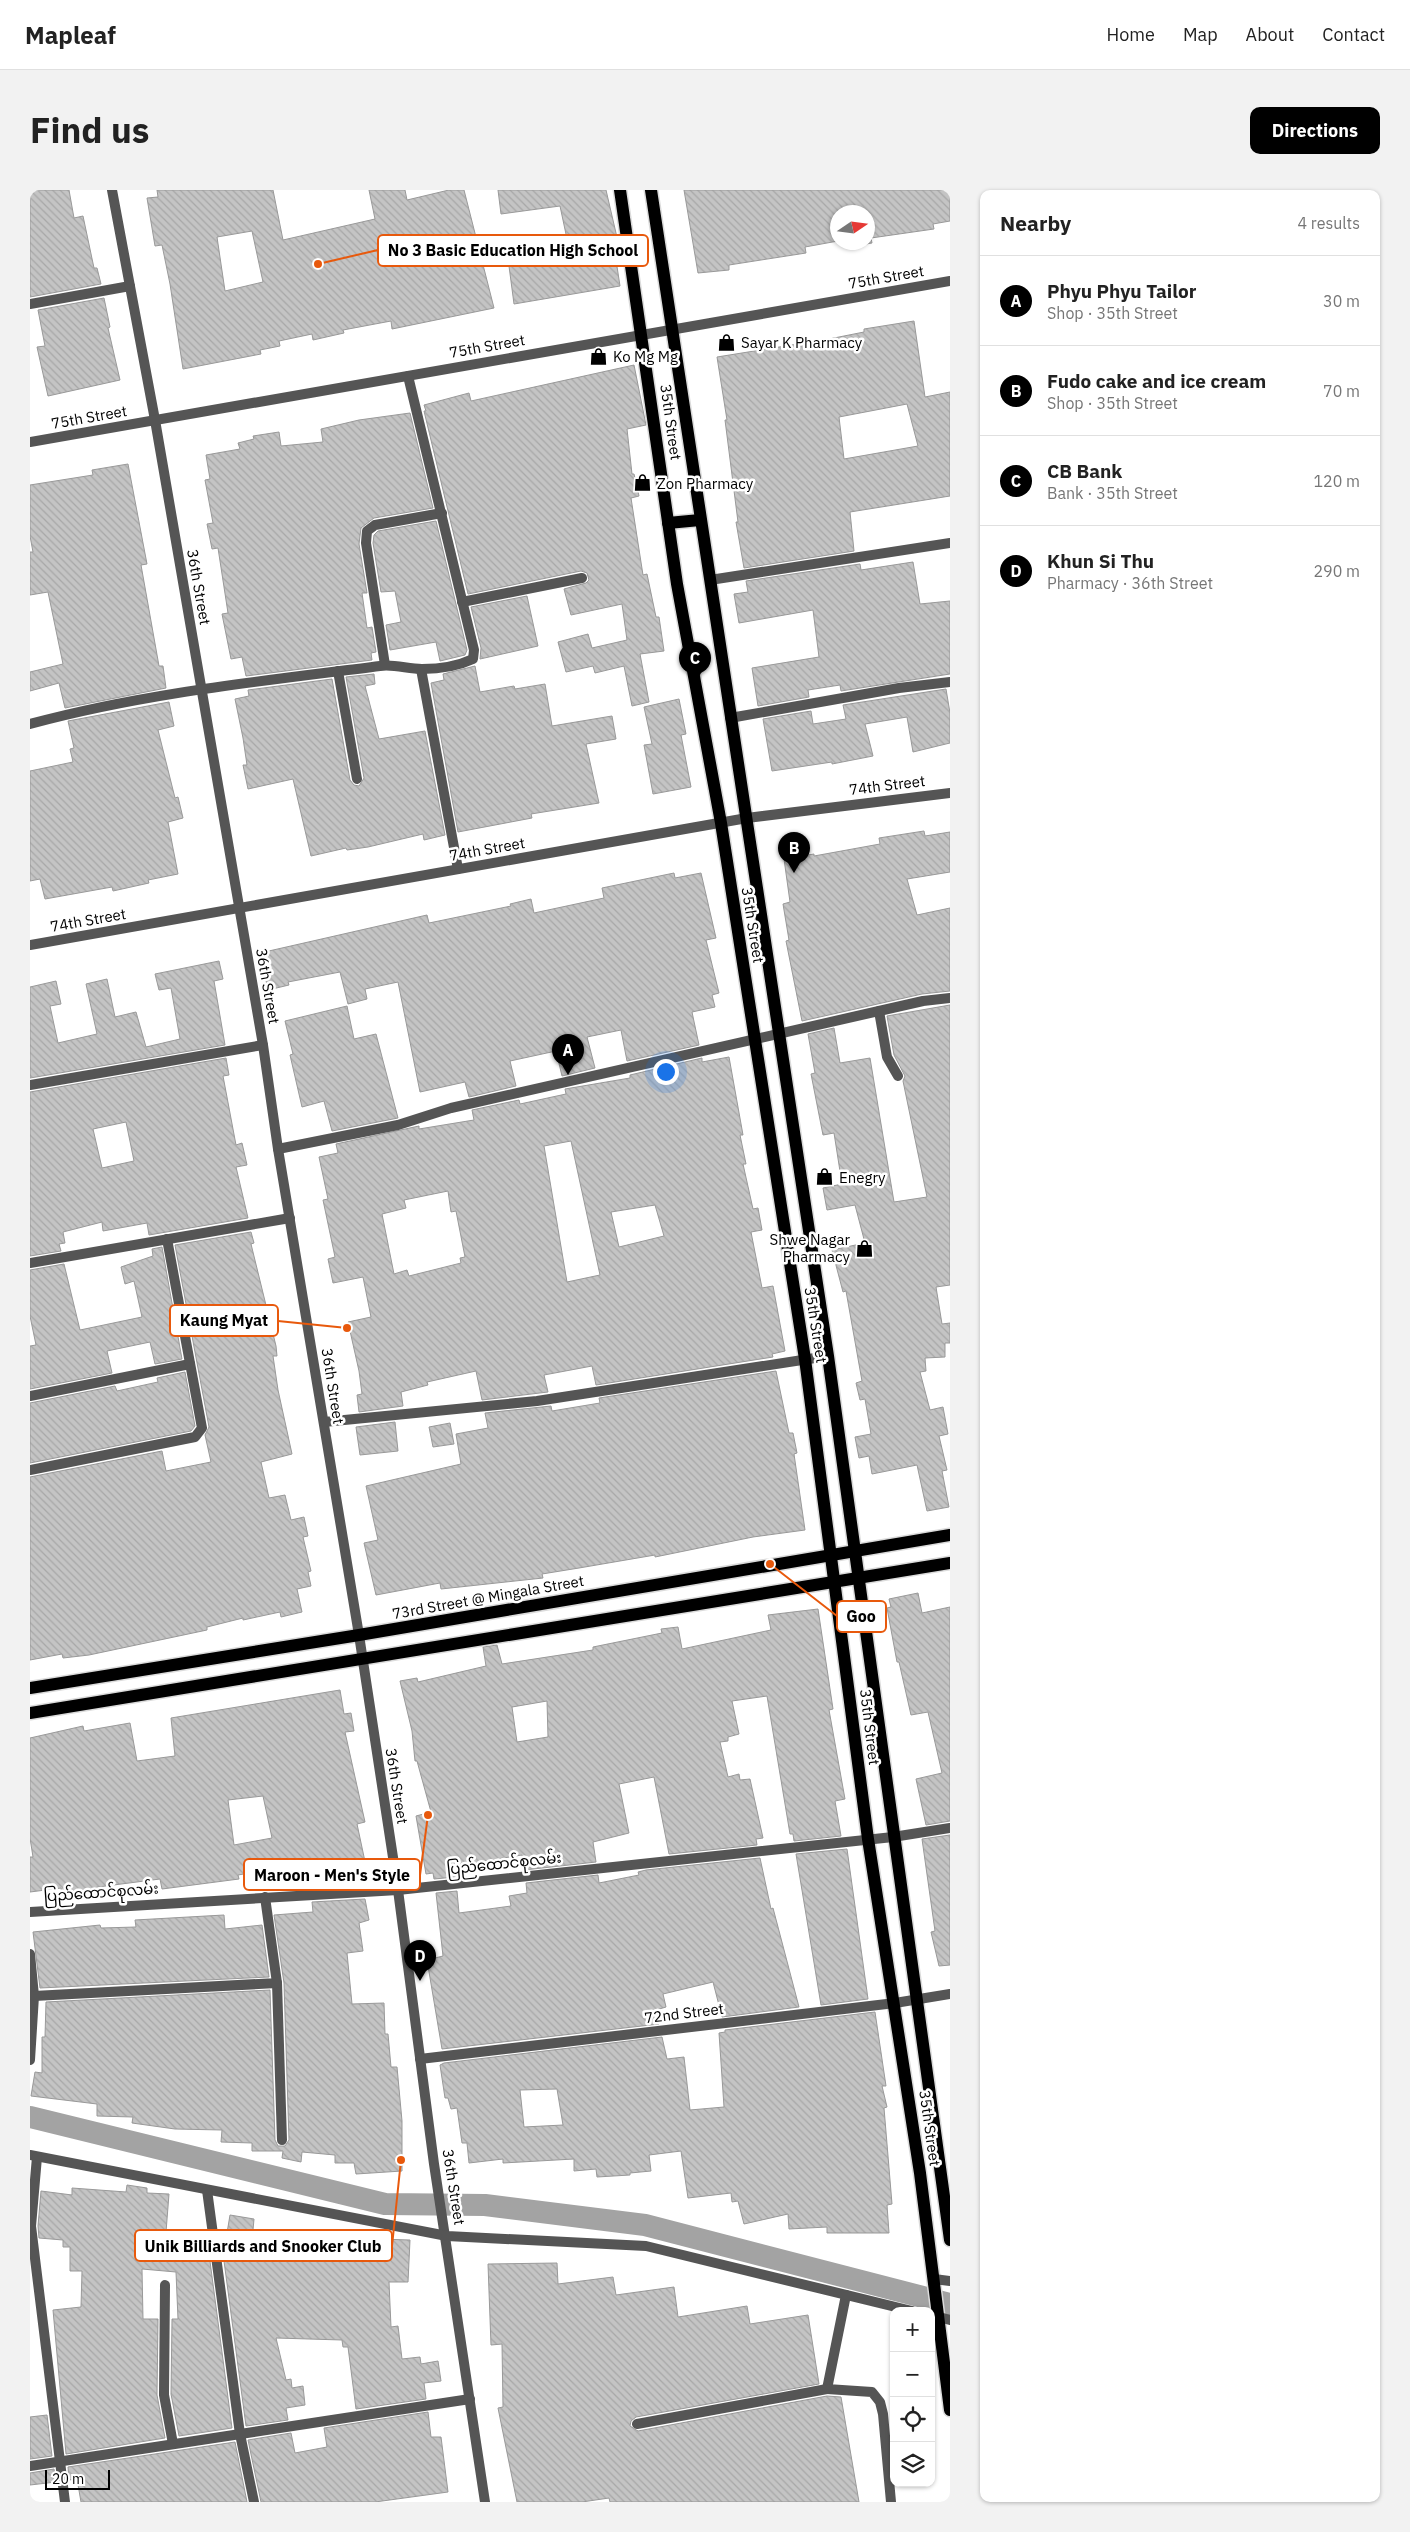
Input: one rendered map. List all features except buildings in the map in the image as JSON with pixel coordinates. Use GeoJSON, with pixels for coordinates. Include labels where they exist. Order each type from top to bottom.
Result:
{"type":"FeatureCollection","features":[{"type":"Feature","properties":{"kind":"main road","name":"35th Street"},"geometry":{"type":"LineString","coordinates":[[620,190],[679,594],[721,822],[805,1359],[836,1583],[868,1839],[895,2003],[935,2284],[950,2410]]}},
{"type":"Feature","properties":{"kind":"main road","name":"35th Street"},"geometry":{"type":"LineString","coordinates":[[651,190],[828,1356],[860,1579],[892,1837],[916,2000],[945,2170],[950,2240]]}},
{"type":"Feature","properties":{"kind":"main road"},"geometry":{"type":"LineString","coordinates":[[668,523],[700,520]]}},
{"type":"Feature","properties":{"kind":"main road","name":"73rd Street @ Mingala Street"},"geometry":{"type":"LineString","coordinates":[[30,1688],[832,1556],[950,1534]]}},
{"type":"Feature","properties":{"kind":"main road"},"geometry":{"type":"LineString","coordinates":[[30,1713],[950,1563]]}},
{"type":"Feature","properties":{"kind":"street","name":"36th Street"},"geometry":{"type":"LineString","coordinates":[[112,190],[156,420],[263,1045],[278,1149],[359,1635],[398,1890],[434,2164],[444,2213],[485,2502]]}},
{"type":"Feature","properties":{"kind":"street","name":"75th Street"},"geometry":{"type":"LineString","coordinates":[[30,442],[950,281]]}},
{"type":"Feature","properties":{"kind":"street"},"geometry":{"type":"LineString","coordinates":[[30,304],[130,286]]}},
{"type":"Feature","properties":{"kind":"street"},"geometry":{"type":"LineString","coordinates":[[30,724],[72,713],[202,690],[385,665],[421,669],[463,664],[473,659],[474,650],[408,376]]}},
{"type":"Feature","properties":{"kind":"street"},"geometry":{"type":"LineString","coordinates":[[385,665],[366,543],[367,531],[375,525],[442,513]]}},
{"type":"Feature","properties":{"kind":"street"},"geometry":{"type":"LineString","coordinates":[[710,580],[950,543]]}},
{"type":"Feature","properties":{"kind":"street"},"geometry":{"type":"LineString","coordinates":[[462,602],[582,578]]}},
{"type":"Feature","properties":{"kind":"street"},"geometry":{"type":"LineString","coordinates":[[421,669],[458,869]]}},
{"type":"Feature","properties":{"kind":"street"},"geometry":{"type":"LineString","coordinates":[[338,671],[357,779]]}},
{"type":"Feature","properties":{"kind":"street"},"geometry":{"type":"LineString","coordinates":[[730,718],[899,688],[950,682]]}},
{"type":"Feature","properties":{"kind":"street","name":"74th Street"},"geometry":{"type":"LineString","coordinates":[[30,946],[721,822],[950,793]]}},
{"type":"Feature","properties":{"kind":"street"},"geometry":{"type":"LineString","coordinates":[[278,1149],[398,1125],[451,1108],[923,1001],[950,998]]}},
{"type":"Feature","properties":{"kind":"street"},"geometry":{"type":"LineString","coordinates":[[879,1011],[887,1057],[898,1076]]}},
{"type":"Feature","properties":{"kind":"street"},"geometry":{"type":"LineString","coordinates":[[30,1085],[263,1045]]}},
{"type":"Feature","properties":{"kind":"street"},"geometry":{"type":"LineString","coordinates":[[30,1263],[290,1218]]}},
{"type":"Feature","properties":{"kind":"street"},"geometry":{"type":"LineString","coordinates":[[30,1470],[195,1437],[200,1434],[202,1428],[166,1240]]}},
{"type":"Feature","properties":{"kind":"street"},"geometry":{"type":"LineString","coordinates":[[324,1422],[537,1402],[828,1356]]}},
{"type":"Feature","properties":{"kind":"street"},"geometry":{"type":"LineString","coordinates":[[30,1396],[190,1364]]}},
{"type":"Feature","properties":{"kind":"street","name":"ပြည်ထောင်စုလမ်း"},"geometry":{"type":"LineString","coordinates":[[30,1912],[398,1890],[892,1837],[950,1828]]}},
{"type":"Feature","properties":{"kind":"street"},"geometry":{"type":"LineString","coordinates":[[265,1897],[277,1983],[282,2140]]}},
{"type":"Feature","properties":{"kind":"street"},"geometry":{"type":"LineString","coordinates":[[30,1954],[34,1996],[30,2060]]}},
{"type":"Feature","properties":{"kind":"street"},"geometry":{"type":"LineString","coordinates":[[34,1996],[277,1983]]}},
{"type":"Feature","properties":{"kind":"street","name":"72nd Street"},"geometry":{"type":"LineString","coordinates":[[420,2059],[895,2003],[950,1994]]}},
{"type":"Feature","properties":{"kind":"street"},"geometry":{"type":"LineString","coordinates":[[65,2502],[31,2226],[33,2156],[446,2236],[646,2246],[896,2307]]}},
{"type":"Feature","properties":{"kind":"street"},"geometry":{"type":"LineString","coordinates":[[207,2190],[240,2434],[254,2502]]}},
{"type":"Feature","properties":{"kind":"street"},"geometry":{"type":"LineString","coordinates":[[935,2284],[950,2281]]}},
{"type":"Feature","properties":{"kind":"street"},"geometry":{"type":"LineString","coordinates":[[165,2285],[164,2394],[173,2444]]}},
{"type":"Feature","properties":{"kind":"street"},"geometry":{"type":"LineString","coordinates":[[827,2389],[846,2295]]}},
{"type":"Feature","properties":{"kind":"street"},"geometry":{"type":"LineString","coordinates":[[637,2424],[827,2389],[872,2392],[880,2402],[883,2414],[891,2502]]}},
{"type":"Feature","properties":{"kind":"street"},"geometry":{"type":"LineString","coordinates":[[30,2466],[470,2399]]}},
{"type":"Feature","properties":{"kind":"waterway"},"geometry":{"type":"LineString","coordinates":[[30,2117],[385,2204],[485,2205],[645,2225],[950,2304]]}},
{"type":"Feature","properties":{"kind":"place","name":"No 3 Basic Education High School"},"geometry":{"type":"Point","coordinates":[318,264]}},
{"type":"Feature","properties":{"kind":"place","name":"Sayar K Pharmacy"},"geometry":{"type":"Point","coordinates":[727,342]}},
{"type":"Feature","properties":{"kind":"place","name":"Ko Mg Mg"},"geometry":{"type":"Point","coordinates":[599,356]}},
{"type":"Feature","properties":{"kind":"place","name":"Zon Pharmacy"},"geometry":{"type":"Point","coordinates":[643,483]}},
{"type":"Feature","properties":{"kind":"place","name":"CB Bank"},"geometry":{"type":"Point","coordinates":[695,683]}},
{"type":"Feature","properties":{"kind":"place","name":"Fudo cake and ice cream"},"geometry":{"type":"Point","coordinates":[794,873]}},
{"type":"Feature","properties":{"kind":"place","name":"Phyu Phyu Tailor"},"geometry":{"type":"Point","coordinates":[568,1075]}},
{"type":"Feature","properties":{"kind":"place","name":"Enegry"},"geometry":{"type":"Point","coordinates":[825,1177]}},
{"type":"Feature","properties":{"kind":"place","name":"Shwe Nagar Pharmacy"},"geometry":{"type":"Point","coordinates":[864,1248]}},
{"type":"Feature","properties":{"kind":"place","name":"Kaung Myat"},"geometry":{"type":"Point","coordinates":[347,1328]}},
{"type":"Feature","properties":{"kind":"place","name":"Goo"},"geometry":{"type":"Point","coordinates":[770,1564]}},
{"type":"Feature","properties":{"kind":"place","name":"Maroon - Men's Style"},"geometry":{"type":"Point","coordinates":[428,1815]}},
{"type":"Feature","properties":{"kind":"place","name":"Khun Si Thu"},"geometry":{"type":"Point","coordinates":[420,1981]}},
{"type":"Feature","properties":{"kind":"place","name":"Unik Billiards and Snooker Club"},"geometry":{"type":"Point","coordinates":[401,2160]}}]}
